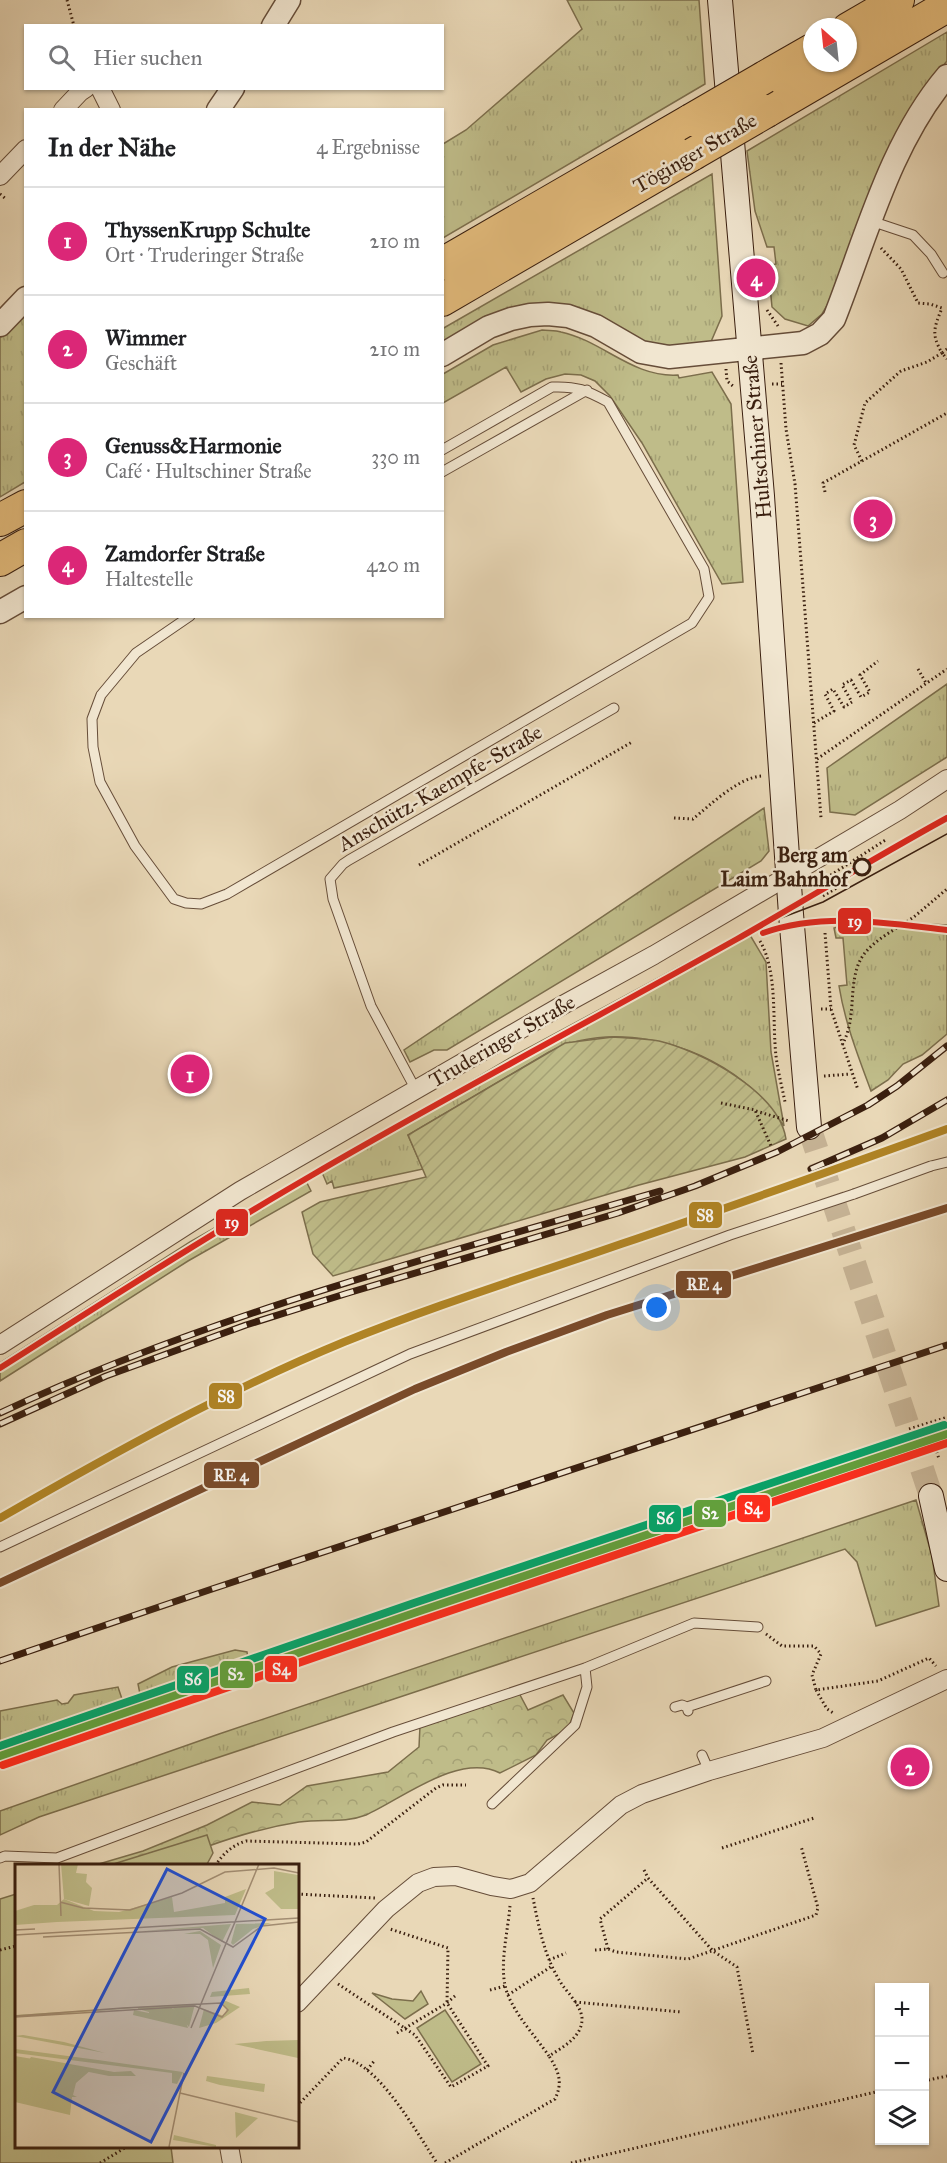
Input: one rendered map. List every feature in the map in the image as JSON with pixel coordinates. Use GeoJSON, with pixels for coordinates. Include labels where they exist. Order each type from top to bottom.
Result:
{"type":"FeatureCollection","features":[{"type":"Feature","properties":{"kind":"highway"},"geometry":{"type":"LineString","coordinates":[[857,24],[897,0]]}},
{"type":"Feature","properties":{"kind":"highway","name":"Töginger Straße"},"geometry":{"type":"LineString","coordinates":[[444,299],[947,6]]}},
{"type":"Feature","properties":{"kind":"highway","name":"Töginger Straße"},"geometry":{"type":"LineString","coordinates":[[444,263],[803,55]]}},
{"type":"Feature","properties":{"kind":"highway"},"geometry":{"type":"LineString","coordinates":[[0,520],[24,507]]}},
{"type":"Feature","properties":{"kind":"highway"},"geometry":{"type":"LineString","coordinates":[[0,560],[24,546]]}},
{"type":"Feature","properties":{"kind":"main road","name":"Hultschiner Straße"},"geometry":{"type":"LineString","coordinates":[[720,0],[772,625],[789,874]]}},
{"type":"Feature","properties":{"kind":"main road"},"geometry":{"type":"LineString","coordinates":[[789,874],[799,1124]]}},
{"type":"Feature","properties":{"kind":"main road"},"geometry":{"type":"LineString","coordinates":[[947,1528],[932,1502],[947,1569]]}},
{"type":"Feature","properties":{"kind":"street"},"geometry":{"type":"LineString","coordinates":[[274,24],[289,0]]}},
{"type":"Feature","properties":{"kind":"street"},"geometry":{"type":"LineString","coordinates":[[444,354],[489,327],[511,319],[548,314],[568,316],[596,326],[641,352],[654,356],[669,357],[750,350],[803,343],[820,334],[834,319],[902,145],[921,111],[947,76]]}},
{"type":"Feature","properties":{"kind":"street"},"geometry":{"type":"LineString","coordinates":[[65,108],[83,90]]}},
{"type":"Feature","properties":{"kind":"street"},"geometry":{"type":"LineString","coordinates":[[102,90],[110,108]]}},
{"type":"Feature","properties":{"kind":"street"},"geometry":{"type":"LineString","coordinates":[[219,108],[232,90]]}},
{"type":"Feature","properties":{"kind":"street"},"geometry":{"type":"LineString","coordinates":[[0,176],[24,151]]}},
{"type":"Feature","properties":{"kind":"street"},"geometry":{"type":"LineString","coordinates":[[0,325],[24,300]]}},
{"type":"Feature","properties":{"kind":"street"},"geometry":{"type":"LineString","coordinates":[[0,612],[24,598]]}},
{"type":"Feature","properties":{"kind":"street","name":"Truderinger Straße"},"geometry":{"type":"LineString","coordinates":[[0,1345],[240,1191],[654,954],[900,810],[947,779]]}},
{"type":"Feature","properties":{"kind":"street"},"geometry":{"type":"LineString","coordinates":[[298,2002],[376,1920],[418,1883],[434,1877],[456,1876],[511,1889],[530,1883],[621,1805],[642,1794],[705,1763],[823,1738],[941,1672]]}},
{"type":"Feature","properties":{"kind":"street"},"geometry":{"type":"LineString","coordinates":[[229,2148],[232,2163]]}},
{"type":"Feature","properties":{"kind":"lane"},"geometry":{"type":"LineString","coordinates":[[871,221],[913,235],[931,254],[943,273]]}},
{"type":"Feature","properties":{"kind":"lane"},"geometry":{"type":"LineString","coordinates":[[185,619],[136,653],[101,694],[92,719],[93,747],[100,782],[135,846],[174,898],[186,903],[201,904],[227,894],[692,623],[709,597],[704,569],[608,402],[587,390],[571,386],[552,387],[444,449]]}},
{"type":"Feature","properties":{"kind":"lane"},"geometry":{"type":"LineString","coordinates":[[444,471],[587,390]]}},
{"type":"Feature","properties":{"kind":"lane","name":"Anschütz-Kaempfe-Straße"},"geometry":{"type":"LineString","coordinates":[[416,1090],[370,1006],[333,899],[330,879],[343,864],[614,708]]}},
{"type":"Feature","properties":{"kind":"lane"},"geometry":{"type":"LineString","coordinates":[[0,1547],[410,1354],[730,1235],[947,1162]]}},
{"type":"Feature","properties":{"kind":"lane"},"geometry":{"type":"LineString","coordinates":[[0,1858],[5,1856],[57,1858],[393,1732],[585,1668],[694,1623],[758,1627]]}},
{"type":"Feature","properties":{"kind":"lane"},"geometry":{"type":"LineString","coordinates":[[492,1804],[575,1725],[587,1687],[585,1668]]}},
{"type":"Feature","properties":{"kind":"lane"},"geometry":{"type":"LineString","coordinates":[[675,1707],[682,1705],[687,1709],[766,1681]]}},
{"type":"Feature","properties":{"kind":"path"},"geometry":{"type":"LineString","coordinates":[[67,0],[73,24]]}},
{"type":"Feature","properties":{"kind":"path"},"geometry":{"type":"LineString","coordinates":[[0,194],[6,199]]}},
{"type":"Feature","properties":{"kind":"path"},"geometry":{"type":"LineString","coordinates":[[884,249],[901,269],[918,303],[944,308],[934,329],[936,343],[947,359]]}},
{"type":"Feature","properties":{"kind":"path"},"geometry":{"type":"LineString","coordinates":[[862,461],[854,445],[865,403],[902,371],[927,362],[947,349]]}},
{"type":"Feature","properties":{"kind":"path"},"geometry":{"type":"LineString","coordinates":[[782,384],[786,429],[795,484],[821,818]]}},
{"type":"Feature","properties":{"kind":"path"},"geometry":{"type":"LineString","coordinates":[[825,492],[823,483],[947,412]]}},
{"type":"Feature","properties":{"kind":"path"},"geometry":{"type":"LineString","coordinates":[[814,723],[834,711],[825,694],[833,689],[844,707],[852,702],[842,685],[851,680],[861,697],[870,692],[860,675],[878,661]]}},
{"type":"Feature","properties":{"kind":"path"},"geometry":{"type":"LineString","coordinates":[[918,669],[926,683]]}},
{"type":"Feature","properties":{"kind":"path"},"geometry":{"type":"LineString","coordinates":[[817,759],[947,669]]}},
{"type":"Feature","properties":{"kind":"path"},"geometry":{"type":"LineString","coordinates":[[419,865],[632,742]]}},
{"type":"Feature","properties":{"kind":"path"},"geometry":{"type":"LineString","coordinates":[[674,818],[693,819],[721,796],[747,781],[756,776],[767,777]]}},
{"type":"Feature","properties":{"kind":"path"},"geometry":{"type":"LineString","coordinates":[[823,896],[837,888]]}},
{"type":"Feature","properties":{"kind":"path"},"geometry":{"type":"LineString","coordinates":[[842,1045],[850,1031],[857,969],[863,955],[872,945],[947,889]]}},
{"type":"Feature","properties":{"kind":"path"},"geometry":{"type":"LineString","coordinates":[[825,933],[831,1009],[858,1090]]}},
{"type":"Feature","properties":{"kind":"path"},"geometry":{"type":"LineString","coordinates":[[760,941],[767,953],[770,970],[776,1058],[781,1079]]}},
{"type":"Feature","properties":{"kind":"path"},"geometry":{"type":"LineString","coordinates":[[821,1008],[831,1009]]}},
{"type":"Feature","properties":{"kind":"path"},"geometry":{"type":"LineString","coordinates":[[721,1103],[755,1110],[799,1124]]}},
{"type":"Feature","properties":{"kind":"path"},"geometry":{"type":"LineString","coordinates":[[755,1110],[771,1146]]}},
{"type":"Feature","properties":{"kind":"path"},"geometry":{"type":"LineString","coordinates":[[909,1430],[945,1418]]}},
{"type":"Feature","properties":{"kind":"path"},"geometry":{"type":"LineString","coordinates":[[934,1443],[939,1459]]}},
{"type":"Feature","properties":{"kind":"path"},"geometry":{"type":"LineString","coordinates":[[937,1451],[947,1447]]}},
{"type":"Feature","properties":{"kind":"path"},"geometry":{"type":"LineString","coordinates":[[758,1627],[782,1646],[814,1646],[821,1654],[812,1675],[816,1690],[827,1709],[832,1712]]}},
{"type":"Feature","properties":{"kind":"path"},"geometry":{"type":"LineString","coordinates":[[816,1690],[878,1681],[929,1658],[941,1672]]}},
{"type":"Feature","properties":{"kind":"path"},"geometry":{"type":"LineString","coordinates":[[215,1864],[225,1851],[246,1841],[358,1844],[366,1842],[436,1788],[443,1785],[466,1785]]}},
{"type":"Feature","properties":{"kind":"path"},"geometry":{"type":"LineString","coordinates":[[722,1848],[814,1818]]}},
{"type":"Feature","properties":{"kind":"path"},"geometry":{"type":"LineString","coordinates":[[595,1950],[608,1949],[616,1952],[688,1959],[816,1915],[818,1908],[801,1846]]}},
{"type":"Feature","properties":{"kind":"path"},"geometry":{"type":"LineString","coordinates":[[644,1870],[648,1878],[713,1951],[737,1967],[753,2054]]}},
{"type":"Feature","properties":{"kind":"path"},"geometry":{"type":"LineString","coordinates":[[608,1949],[600,1919],[648,1878]]}},
{"type":"Feature","properties":{"kind":"path"},"geometry":{"type":"LineString","coordinates":[[530,1883],[549,1960],[575,2002],[582,2018],[578,2034],[549,2056]]}},
{"type":"Feature","properties":{"kind":"path"},"geometry":{"type":"LineString","coordinates":[[445,2163],[555,2099],[560,2088],[560,2073],[508,1995],[505,1986],[504,1972],[511,1889]]}},
{"type":"Feature","properties":{"kind":"path"},"geometry":{"type":"LineString","coordinates":[[298,1894],[398,1900]]}},
{"type":"Feature","properties":{"kind":"path"},"geometry":{"type":"LineString","coordinates":[[324,1975],[415,2035],[451,2087],[488,2066],[447,2003],[448,1948],[393,1931],[376,1920]]}},
{"type":"Feature","properties":{"kind":"path"},"geometry":{"type":"LineString","coordinates":[[0,1950],[15,1946]]}},
{"type":"Feature","properties":{"kind":"path"},"geometry":{"type":"LineString","coordinates":[[549,1960],[566,1953]]}},
{"type":"Feature","properties":{"kind":"path"},"geometry":{"type":"LineString","coordinates":[[508,1995],[552,1966]]}},
{"type":"Feature","properties":{"kind":"path"},"geometry":{"type":"LineString","coordinates":[[490,1990],[505,1986]]}},
{"type":"Feature","properties":{"kind":"path"},"geometry":{"type":"LineString","coordinates":[[397,2033],[455,1996]]}},
{"type":"Feature","properties":{"kind":"path"},"geometry":{"type":"LineString","coordinates":[[575,2002],[681,2012]]}},
{"type":"Feature","properties":{"kind":"path"},"geometry":{"type":"LineString","coordinates":[[298,2105],[343,2058],[350,2059],[382,2082],[437,2163]]}},
{"type":"Feature","properties":{"kind":"path"},"geometry":{"type":"LineString","coordinates":[[367,2070],[375,2060]]}},
{"type":"Feature","properties":{"kind":"path"},"geometry":{"type":"LineString","coordinates":[[929,2080],[947,2076]]}},
{"type":"Feature","properties":{"kind":"path"},"geometry":{"type":"LineString","coordinates":[[571,2163],[875,2092]]}},
{"type":"Feature","properties":{"kind":"path"},"geometry":{"type":"LineString","coordinates":[[100,2163],[125,2148]]}},
{"type":"Feature","properties":{"kind":"green space"},"geometry":{"type":"Polygon","coordinates":[[[567,0],[699,0],[705,84],[444,237],[444,143],[466,130],[582,29],[567,0]]]}},
{"type":"Feature","properties":{"kind":"green space"},"geometry":{"type":"Polygon","coordinates":[[[947,32],[947,61],[935,75],[834,294],[822,314],[808,326],[785,319],[772,307],[768,266],[776,264],[774,247],[767,247],[755,211],[747,151],[947,32]]]}},
{"type":"Feature","properties":{"kind":"green space"},"geometry":{"type":"Polygon","coordinates":[[[712,174],[722,316],[710,344],[661,349],[573,308],[444,345],[444,328],[712,174]]]}},
{"type":"Feature","properties":{"kind":"green space"},"geometry":{"type":"Polygon","coordinates":[[[24,312],[24,483],[0,497],[0,338],[24,312]]]}},
{"type":"Feature","properties":{"kind":"green space"},"geometry":{"type":"Polygon","coordinates":[[[542,330],[559,331],[591,343],[647,371],[678,375],[679,378],[712,372],[731,404],[743,582],[722,584],[642,443],[610,396],[595,381],[581,375],[565,374],[546,379],[521,392],[506,367],[444,402],[444,373],[493,345],[542,330]]]}},
{"type":"Feature","properties":{"kind":"green space"},"geometry":{"type":"Polygon","coordinates":[[[947,684],[947,757],[855,815],[830,812],[827,768],[947,684]]]}},
{"type":"Feature","properties":{"kind":"green space"},"geometry":{"type":"Polygon","coordinates":[[[764,808],[769,851],[761,861],[447,1050],[434,1050],[410,1062],[404,1050],[764,808]]]}},
{"type":"Feature","properties":{"kind":"green space"},"geometry":{"type":"Polygon","coordinates":[[[839,919],[947,925],[947,1034],[922,1055],[903,1064],[888,1080],[871,1091],[848,1026],[839,986],[847,985],[843,938],[836,938],[834,928],[838,927],[839,919]]]}},
{"type":"Feature","properties":{"kind":"green space"},"geometry":{"type":"Polygon","coordinates":[[[747,930],[766,962],[771,1052],[784,1126],[766,1102],[750,1087],[723,1068],[700,1056],[676,1046],[650,1040],[624,1037],[598,1038],[573,1043],[549,1052],[408,1135],[423,1169],[334,1188],[332,1181],[327,1184],[321,1170],[510,1058],[747,930]]]}},
{"type":"Feature","properties":{"kind":"green space"},"geometry":{"type":"Polygon","coordinates":[[[613,1037],[659,1041],[716,1064],[736,1076],[769,1105],[780,1122],[786,1139],[745,1157],[639,1185],[333,1276],[313,1254],[302,1212],[320,1202],[426,1177],[408,1135],[565,1043],[613,1037]]]}},
{"type":"Feature","properties":{"kind":"green space"},"geometry":{"type":"Polygon","coordinates":[[[304,1177],[311,1191],[188,1261],[0,1381],[0,1363],[190,1242],[304,1177]]]}},
{"type":"Feature","properties":{"kind":"green space"},"geometry":{"type":"Polygon","coordinates":[[[916,1500],[932,1556],[939,1606],[876,1626],[857,1562],[845,1549],[39,1817],[0,1835],[0,1811],[219,1734],[916,1500]]]}},
{"type":"Feature","properties":{"kind":"green space"},"geometry":{"type":"Polygon","coordinates":[[[235,1650],[247,1652],[248,1660],[0,1746],[0,1711],[57,1700],[62,1704],[68,1703],[74,1695],[118,1687],[122,1699],[140,1694],[138,1684],[172,1667],[235,1650]]]}},
{"type":"Feature","properties":{"kind":"green space"},"geometry":{"type":"Polygon","coordinates":[[[519,1693],[528,1710],[563,1695],[574,1713],[568,1729],[547,1740],[536,1755],[500,1773],[484,1768],[467,1768],[431,1780],[357,1818],[308,1821],[263,1829],[162,1864],[99,1864],[143,1851],[207,1825],[252,1802],[280,1805],[307,1786],[388,1772],[419,1747],[420,1726],[519,1693]]]}},
{"type":"Feature","properties":{"kind":"green space"},"geometry":{"type":"Polygon","coordinates":[[[207,1835],[213,1853],[207,1864],[113,1864],[207,1835]]]}},
{"type":"Feature","properties":{"kind":"green space"},"geometry":{"type":"Polygon","coordinates":[[[15,1894],[15,2148],[171,2148],[173,2163],[0,2163],[0,1899],[15,1894]]]}},
{"type":"Feature","properties":{"kind":"green space"},"geometry":{"type":"Polygon","coordinates":[[[421,1991],[428,2004],[405,2019],[372,1993],[392,1999],[413,2001],[421,1991]]]}},
{"type":"Feature","properties":{"kind":"green space"},"geometry":{"type":"Polygon","coordinates":[[[445,2010],[481,2064],[452,2082],[417,2028],[445,2010]]]}},
{"type":"Feature","properties":{"kind":"tunnel"},"geometry":{"type":"LineString","coordinates":[[809,1127],[931,1496]]}},
{"type":"Feature","properties":{"kind":"tram line"},"geometry":{"type":"LineString","coordinates":[[738,938],[765,924],[823,902],[947,834]]}},
{"type":"Feature","properties":{"kind":"railway"},"geometry":{"type":"LineString","coordinates":[[0,1424],[106,1376],[246,1325],[618,1213],[695,1186],[777,1152],[868,1105],[897,1086],[947,1046]]}},
{"type":"Feature","properties":{"kind":"railway"},"geometry":{"type":"LineString","coordinates":[[811,1169],[882,1138],[947,1100]]}},
{"type":"Feature","properties":{"kind":"railway"},"geometry":{"type":"LineString","coordinates":[[0,1413],[80,1378],[243,1316],[409,1264],[660,1191]]}},
{"type":"Feature","properties":{"kind":"railway"},"geometry":{"type":"LineString","coordinates":[[0,1661],[947,1345]]}},
{"type":"Feature","properties":{"kind":"transit line","name":"19"},"geometry":{"type":"LineString","coordinates":[[0,1368],[195,1245],[314,1174],[737,939],[947,818]]}},
{"type":"Feature","properties":{"kind":"transit line","name":"19"},"geometry":{"type":"LineString","coordinates":[[763,933],[808,923],[831,921],[877,922],[947,930]]}},
{"type":"Feature","properties":{"kind":"transit line","name":"S8"},"geometry":{"type":"LineString","coordinates":[[0,1518],[212,1402],[378,1328],[947,1129]]}},
{"type":"Feature","properties":{"kind":"transit line"},"geometry":{"type":"LineString","coordinates":[[0,1583],[415,1389],[506,1352],[607,1315],[947,1208]]}},
{"type":"Feature","properties":{"kind":"transit line","name":"S6"},"geometry":{"type":"LineString","coordinates":[[0,1746],[414,1603],[944,1425]]}},
{"type":"Feature","properties":{"kind":"transit line","name":"S2"},"geometry":{"type":"LineString","coordinates":[[0,1756],[417,1612],[947,1434]]}},
{"type":"Feature","properties":{"kind":"transit line","name":"S4"},"geometry":{"type":"LineString","coordinates":[[3,1765],[947,1443]]}},
{"type":"Feature","properties":{"kind":"place","name":"Zamdorfer Straße"},"geometry":{"type":"Point","coordinates":[756,278]}},
{"type":"Feature","properties":{"kind":"place","name":"Genuss&Harmonie"},"geometry":{"type":"Point","coordinates":[873,519]}},
{"type":"Feature","properties":{"kind":"place","name":"Berg am Laim Bahnhof"},"geometry":{"type":"Point","coordinates":[862,867]}},
{"type":"Feature","properties":{"kind":"place","name":"ThyssenKrupp Schulte"},"geometry":{"type":"Point","coordinates":[190,1074]}},
{"type":"Feature","properties":{"kind":"place","name":"Wimmer"},"geometry":{"type":"Point","coordinates":[910,1767]}}]}
